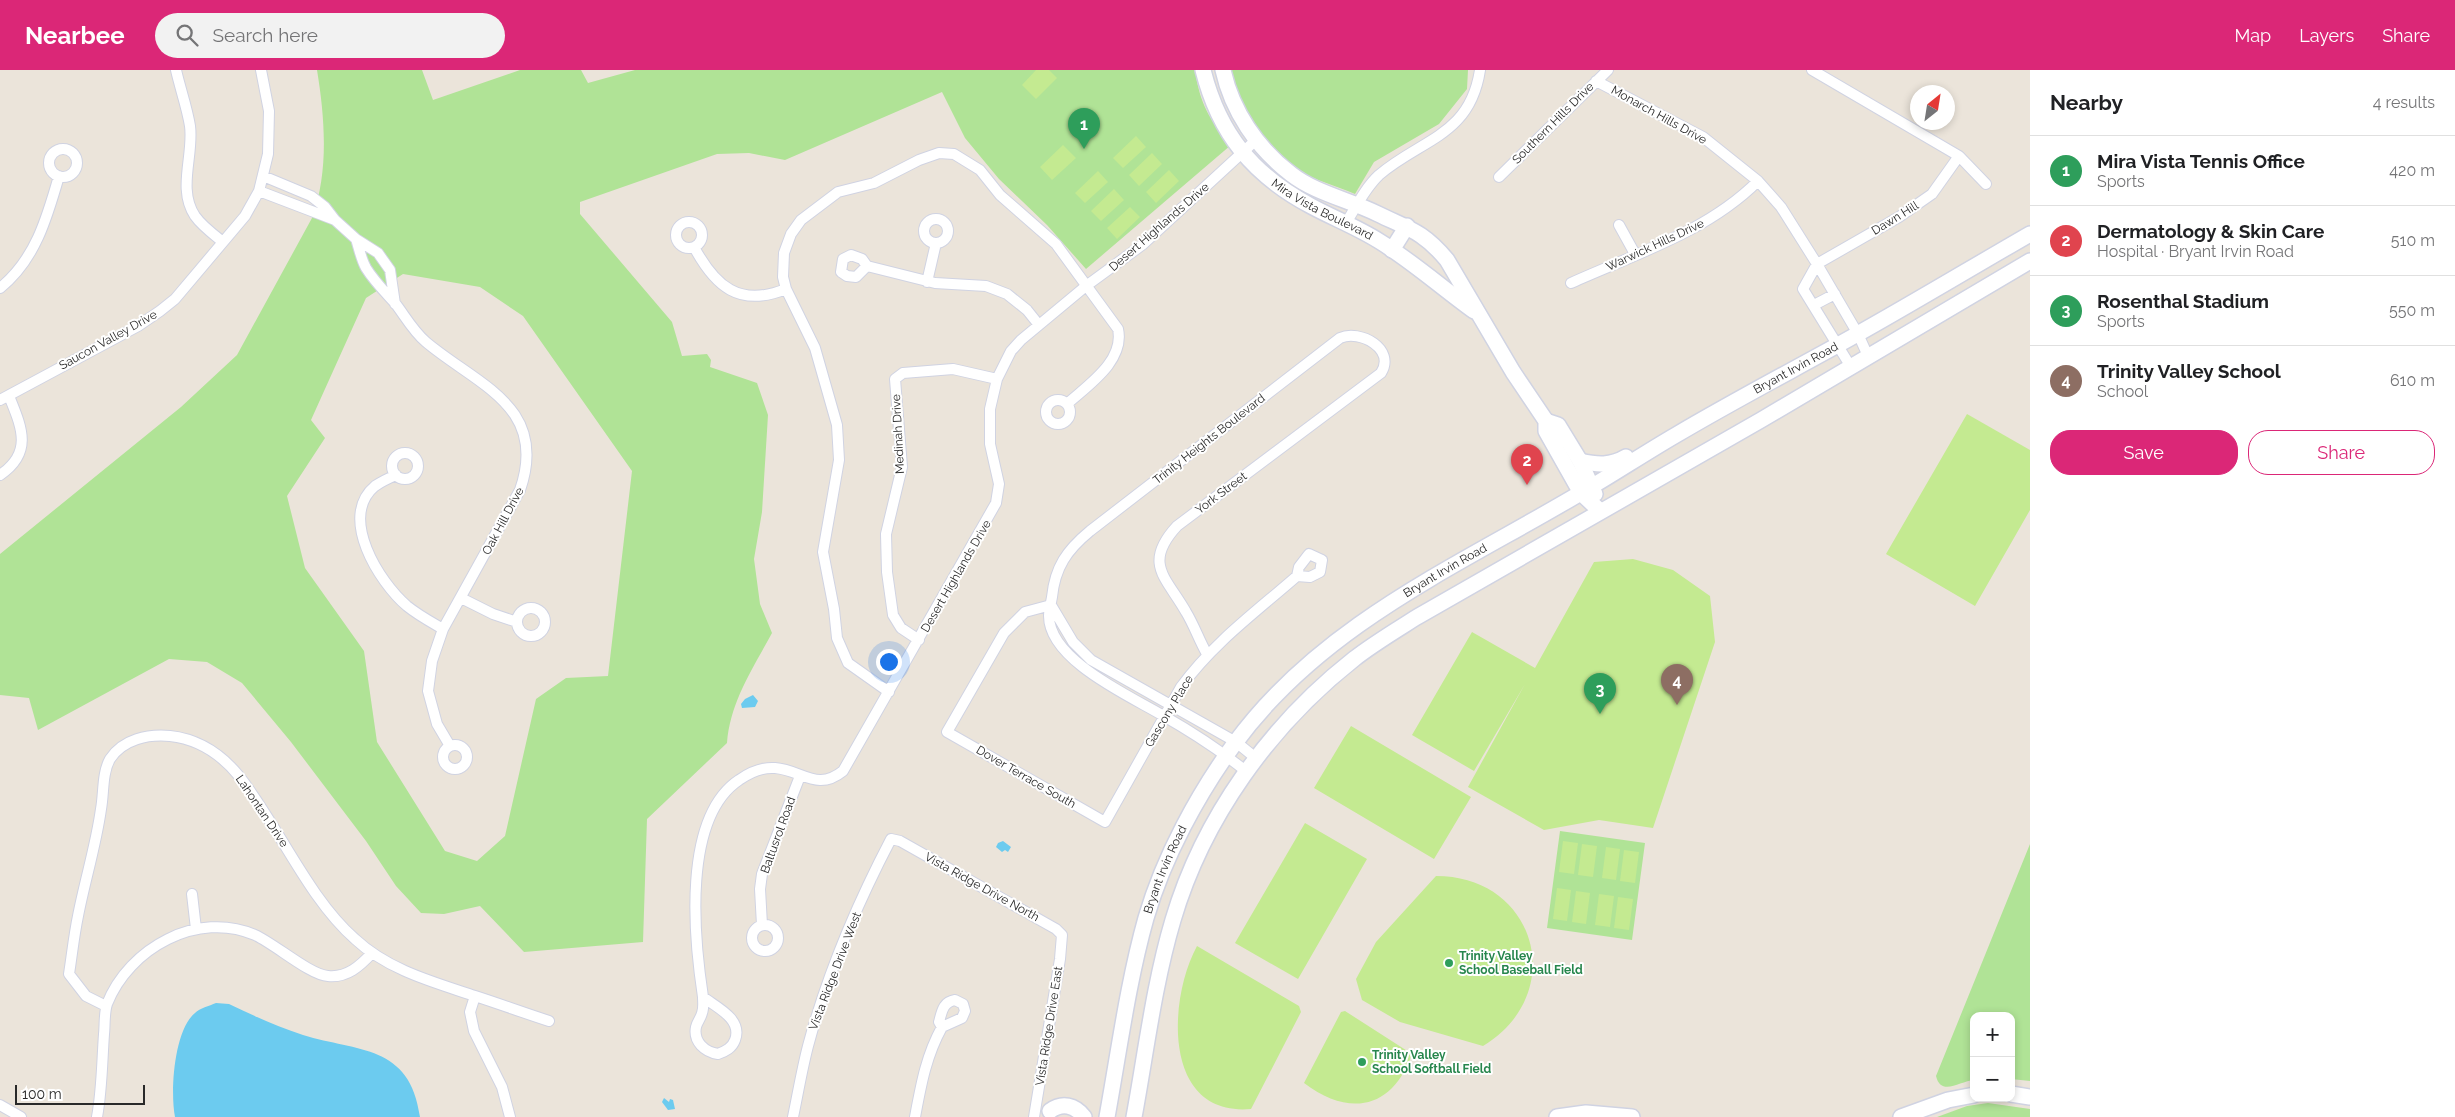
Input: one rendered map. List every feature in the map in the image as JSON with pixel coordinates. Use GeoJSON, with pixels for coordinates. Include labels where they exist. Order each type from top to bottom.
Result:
{"type":"FeatureCollection","features":[{"type":"Feature","properties":{"kind":"main road","name":"Mira Vista Boulevard"},"geometry":{"type":"LineString","coordinates":[[1203,70],[1208,88],[1224,127],[1242,153],[1267,177],[1311,206],[1346,223],[1392,250],[1481,316]]}},
{"type":"Feature","properties":{"kind":"main road","name":"Mira Vista Boulevard"},"geometry":{"type":"LineString","coordinates":[[1223,70],[1236,109],[1256,140],[1291,174],[1316,188],[1407,226],[1424,236],[1446,260],[1513,372],[1546,421],[1546,431],[1587,489],[1600,511]]}},
{"type":"Feature","properties":{"kind":"main road"},"geometry":{"type":"LineString","coordinates":[[1392,250],[1407,226]]}},
{"type":"Feature","properties":{"kind":"main road","name":"Bryant Irvin Road"},"geometry":{"type":"LineString","coordinates":[[1107,1117],[1139,946],[1147,914],[1180,836],[1197,804],[1236,742],[1291,680],[1340,636],[1406,591],[1587,489],[1675,435],[1858,334],[2030,234]]}},
{"type":"Feature","properties":{"kind":"main road","name":"Bryant Irvin Road"},"geometry":{"type":"LineString","coordinates":[[1134,1117],[1162,961],[1173,920],[1201,850],[1221,811],[1257,759],[1297,711],[1324,684],[1379,641],[2030,262]]}},
{"type":"Feature","properties":{"kind":"main road","name":"Mira Vista Boulevard"},"geometry":{"type":"LineString","coordinates":[[1546,421],[1558,425],[1580,461],[1587,489]]}},
{"type":"Feature","properties":{"kind":"main road"},"geometry":{"type":"LineString","coordinates":[[1580,461],[1593,464],[1616,462],[1657,439],[1675,435]]}},
{"type":"Feature","properties":{"kind":"main road"},"geometry":{"type":"LineString","coordinates":[[2015,1095],[2030,1097]]}},
{"type":"Feature","properties":{"kind":"main road"},"geometry":{"type":"LineString","coordinates":[[1901,1117],[1948,1100],[1970,1096]]}},
{"type":"Feature","properties":{"kind":"main road"},"geometry":{"type":"LineString","coordinates":[[1044,1113],[1055,1107],[1068,1106],[1080,1112],[1084,1117]]}},
{"type":"Feature","properties":{"kind":"main road"},"geometry":{"type":"LineString","coordinates":[[1557,1117],[1586,1113],[1632,1117]]}},
{"type":"Feature","properties":{"kind":"street"},"geometry":{"type":"LineString","coordinates":[[176,70],[190,125],[191,146],[186,186],[189,204],[195,216],[223,242]]}},
{"type":"Feature","properties":{"kind":"street"},"geometry":{"type":"LineString","coordinates":[[259,191],[268,154],[270,125],[261,70]]}},
{"type":"Feature","properties":{"kind":"street"},"geometry":{"type":"LineString","coordinates":[[1346,223],[1378,176],[1448,130],[1464,111],[1474,94],[1480,70]]}},
{"type":"Feature","properties":{"kind":"street","name":"Southern Hills Drive"},"geometry":{"type":"LineString","coordinates":[[1499,177],[1608,70]]}},
{"type":"Feature","properties":{"kind":"street"},"geometry":{"type":"LineString","coordinates":[[1812,70],[1959,156],[1986,184]]}},
{"type":"Feature","properties":{"kind":"street","name":"Monarch Hills Drive"},"geometry":{"type":"LineString","coordinates":[[1596,80],[1703,137],[1758,181],[1781,207],[1817,264],[1858,334],[1868,356]]}},
{"type":"Feature","properties":{"kind":"street","name":"Desert Highlands Drive"},"geometry":{"type":"LineString","coordinates":[[703,997],[728,1015],[736,1024],[737,1034],[733,1045],[718,1054],[708,1052],[700,1045],[695,1035],[696,1025],[703,1012],[695,922],[700,858],[705,832],[713,811],[734,783],[747,774],[760,769],[775,768],[824,781],[834,778],[843,771],[996,503],[999,484],[988,423],[997,379],[1011,351],[1086,286],[1129,256],[1256,140]]}},
{"type":"Feature","properties":{"kind":"street"},"geometry":{"type":"LineString","coordinates":[[889,692],[848,663],[836,638],[834,609],[823,552],[840,460],[837,425],[815,348],[786,289],[782,267],[784,253],[791,234],[801,220],[838,192],[874,183],[919,160],[939,153],[954,154],[980,170],[1000,196],[1056,244],[1114,322],[1120,343],[1114,358],[1067,404]]}},
{"type":"Feature","properties":{"kind":"street","name":"Dawn Hill"},"geometry":{"type":"LineString","coordinates":[[1817,264],[1899,217],[1932,194],[1959,156]]}},
{"type":"Feature","properties":{"kind":"street"},"geometry":{"type":"LineString","coordinates":[[0,288],[10,281],[38,242],[59,176]]}},
{"type":"Feature","properties":{"kind":"street","name":"Oak Hill Drive"},"geometry":{"type":"LineString","coordinates":[[263,176],[311,196],[326,207],[335,220],[356,239],[378,254],[390,270],[396,305]]}},
{"type":"Feature","properties":{"kind":"street","name":"Warwick Hills Drive"},"geometry":{"type":"LineString","coordinates":[[1571,283],[1703,224],[1742,197],[1758,181]]}},
{"type":"Feature","properties":{"kind":"street","name":"Saucon Valley Drive"},"geometry":{"type":"LineString","coordinates":[[5,398],[88,351],[138,326],[160,312],[175,299],[245,216],[259,191]]}},
{"type":"Feature","properties":{"kind":"street","name":"Oak Hill Drive"},"geometry":{"type":"LineString","coordinates":[[259,191],[335,220]]}},
{"type":"Feature","properties":{"kind":"street"},"geometry":{"type":"LineString","coordinates":[[1619,225],[1635,254]]}},
{"type":"Feature","properties":{"kind":"street","name":"Oak Hill Drive"},"geometry":{"type":"LineString","coordinates":[[356,239],[365,266],[407,322],[426,342],[496,392],[511,410],[527,443],[526,472],[520,490],[443,629],[432,661],[428,691],[437,724],[450,746]]}},
{"type":"Feature","properties":{"kind":"street"},"geometry":{"type":"LineString","coordinates":[[927,282],[936,243]]}},
{"type":"Feature","properties":{"kind":"street"},"geometry":{"type":"LineString","coordinates":[[694,247],[706,270],[728,288],[758,296],[786,289]]}},
{"type":"Feature","properties":{"kind":"street"},"geometry":{"type":"LineString","coordinates":[[1817,264],[1804,289],[1851,367]]}},
{"type":"Feature","properties":{"kind":"street"},"geometry":{"type":"LineString","coordinates":[[867,266],[927,282],[986,286],[998,289],[1018,302],[1039,325]]}},
{"type":"Feature","properties":{"kind":"street"},"geometry":{"type":"LineString","coordinates":[[1814,305],[1835,294]]}},
{"type":"Feature","properties":{"kind":"street","name":"Trinity Heights Boulevard"},"geometry":{"type":"LineString","coordinates":[[1248,772],[1227,756],[1165,716],[1078,664],[1058,641],[1048,617],[1058,568],[1072,546],[1340,338],[1348,334],[1355,334],[1380,349],[1386,361],[1380,373]]}},
{"type":"Feature","properties":{"kind":"street","name":"Medinah Drive"},"geometry":{"type":"LineString","coordinates":[[919,640],[901,628],[893,615],[887,572],[886,534],[902,466],[895,379],[903,373],[953,369],[997,379]]}},
{"type":"Feature","properties":{"kind":"street","name":"York Street"},"geometry":{"type":"LineString","coordinates":[[1208,654],[1195,633],[1188,614],[1162,577],[1160,564],[1164,543],[1178,526],[1380,373]]}},
{"type":"Feature","properties":{"kind":"street"},"geometry":{"type":"LineString","coordinates":[[0,475],[20,453],[22,442],[22,430],[5,398]]}},
{"type":"Feature","properties":{"kind":"street"},"geometry":{"type":"LineString","coordinates":[[396,475],[375,486],[360,509],[360,521],[366,548],[401,600],[443,629]]}},
{"type":"Feature","properties":{"kind":"street","name":"Gascony Place"},"geometry":{"type":"LineString","coordinates":[[1105,822],[1181,687],[1208,654],[1297,576]]}},
{"type":"Feature","properties":{"kind":"street"},"geometry":{"type":"LineString","coordinates":[[461,598],[492,614],[518,622]]}},
{"type":"Feature","properties":{"kind":"street"},"geometry":{"type":"LineString","coordinates":[[1051,605],[1072,642],[1091,660],[1236,742],[1257,759]]}},
{"type":"Feature","properties":{"kind":"street","name":"Dover Terrace South"},"geometry":{"type":"LineString","coordinates":[[1051,605],[1024,612],[1004,633],[947,732],[1105,822]]}},
{"type":"Feature","properties":{"kind":"street","name":"Lahontan Drive"},"geometry":{"type":"LineString","coordinates":[[106,1006],[86,996],[70,974],[77,919],[101,809],[105,772],[110,759],[119,748],[141,738],[159,735],[177,737],[198,743],[219,754],[239,776],[339,923],[372,952],[394,966],[428,981],[549,1021]]}},
{"type":"Feature","properties":{"kind":"street","name":"Baltusrol Road"},"geometry":{"type":"LineString","coordinates":[[762,926],[760,889],[762,874],[800,776]]}},
{"type":"Feature","properties":{"kind":"street","name":"Vista Ridge Drive West"},"geometry":{"type":"LineString","coordinates":[[793,1117],[808,1047],[834,968],[878,864],[891,839],[900,841]]}},
{"type":"Feature","properties":{"kind":"street","name":"Vista Ridge Drive North"},"geometry":{"type":"LineString","coordinates":[[900,841],[1056,929],[1062,936]]}},
{"type":"Feature","properties":{"kind":"street"},"geometry":{"type":"LineString","coordinates":[[192,894],[196,929]]}},
{"type":"Feature","properties":{"kind":"street"},"geometry":{"type":"LineString","coordinates":[[97,1117],[106,1006],[129,967],[147,950],[166,940],[196,929],[229,928],[254,934],[326,976],[344,975],[360,966],[372,952]]}},
{"type":"Feature","properties":{"kind":"street","name":"Vista Ridge Drive East"},"geometry":{"type":"LineString","coordinates":[[1044,1113],[1062,936]]}},
{"type":"Feature","properties":{"kind":"street"},"geometry":{"type":"LineString","coordinates":[[475,996],[470,1012],[474,1031],[498,1079],[510,1117]]}},
{"type":"Feature","properties":{"kind":"street"},"geometry":{"type":"LineString","coordinates":[[915,1117],[928,1058],[942,1026]]}},
{"type":"Feature","properties":{"kind":"street"},"geometry":{"type":"LineString","coordinates":[[0,1105],[21,1117]]}},
{"type":"Feature","properties":{"kind":"green space"},"geometry":{"type":"Polygon","coordinates":[[[317,70],[422,70],[433,100],[520,70],[581,70],[588,83],[635,70],[1195,70],[1203,102],[1211,119],[1231,145],[1086,269],[1047,225],[999,179],[965,138],[942,92],[785,160],[749,153],[717,154],[580,202],[580,214],[672,322],[682,356],[707,354],[711,360],[710,367],[757,383],[768,415],[762,512],[754,559],[760,604],[772,633],[750,672],[738,699],[729,728],[727,743],[647,819],[643,942],[524,952],[480,906],[444,914],[421,913],[396,886],[366,841],[291,742],[242,683],[207,662],[169,659],[38,730],[29,698],[0,695],[0,554],[181,407],[237,355],[312,218],[321,182],[324,145],[322,107],[317,70]],[[403,274],[366,298],[311,420],[325,438],[287,496],[305,568],[364,651],[377,742],[445,851],[477,861],[505,836],[536,699],[566,678],[608,676],[632,471],[523,316],[480,287],[403,274]]]}},
{"type":"Feature","properties":{"kind":"green space"},"geometry":{"type":"Polygon","coordinates":[[[1036,70],[1049,70],[1057,78],[1036,99],[1022,85],[1036,70]]]}},
{"type":"Feature","properties":{"kind":"green space"},"geometry":{"type":"Polygon","coordinates":[[[1229,70],[1468,70],[1467,89],[1439,124],[1374,162],[1355,194],[1304,174],[1273,152],[1253,127],[1245,113],[1238,99],[1229,70]]]}},
{"type":"Feature","properties":{"kind":"green space"},"geometry":{"type":"Polygon","coordinates":[[[1136,136],[1146,147],[1123,168],[1113,158],[1136,136]]]}},
{"type":"Feature","properties":{"kind":"green space"},"geometry":{"type":"Polygon","coordinates":[[[1063,145],[1076,158],[1052,180],[1040,167],[1063,145]]]}},
{"type":"Feature","properties":{"kind":"green space"},"geometry":{"type":"Polygon","coordinates":[[[1152,153],[1162,164],[1139,186],[1129,175],[1152,153]]]}},
{"type":"Feature","properties":{"kind":"green space"},"geometry":{"type":"Polygon","coordinates":[[[1169,170],[1179,181],[1156,203],[1146,192],[1169,170]]]}},
{"type":"Feature","properties":{"kind":"green space"},"geometry":{"type":"Polygon","coordinates":[[[1098,171],[1108,182],[1085,203],[1075,193],[1098,171]]]}},
{"type":"Feature","properties":{"kind":"green space"},"geometry":{"type":"Polygon","coordinates":[[[1114,189],[1124,200],[1101,221],[1091,211],[1114,189]]]}},
{"type":"Feature","properties":{"kind":"green space"},"geometry":{"type":"Polygon","coordinates":[[[1130,207],[1140,217],[1117,239],[1107,228],[1130,207]]]}},
{"type":"Feature","properties":{"kind":"green space"},"geometry":{"type":"Polygon","coordinates":[[[1967,414],[2030,450],[2030,510],[1975,606],[1886,554],[1967,414]]]}},
{"type":"Feature","properties":{"kind":"green space"},"geometry":{"type":"Polygon","coordinates":[[[1633,559],[1673,570],[1710,596],[1715,642],[1653,828],[1599,820],[1544,830],[1468,787],[1525,684],[1474,771],[1412,735],[1472,632],[1535,668],[1594,562],[1633,559]]]}},
{"type":"Feature","properties":{"kind":"green space"},"geometry":{"type":"Polygon","coordinates":[[[1351,726],[1471,797],[1434,859],[1314,788],[1351,726]]]}},
{"type":"Feature","properties":{"kind":"green space"},"geometry":{"type":"Polygon","coordinates":[[[1305,823],[1367,859],[1298,979],[1235,943],[1305,823]]]}},
{"type":"Feature","properties":{"kind":"green space"},"geometry":{"type":"Polygon","coordinates":[[[1560,831],[1645,843],[1632,940],[1547,928],[1560,831]]]}},
{"type":"Feature","properties":{"kind":"green space"},"geometry":{"type":"Polygon","coordinates":[[[1563,841],[1578,843],[1574,874],[1559,872],[1563,841]]]}},
{"type":"Feature","properties":{"kind":"green space"},"geometry":{"type":"Polygon","coordinates":[[[1582,844],[1597,846],[1593,877],[1578,875],[1582,844]]]}},
{"type":"Feature","properties":{"kind":"green space"},"geometry":{"type":"Polygon","coordinates":[[[2030,844],[2030,1081],[2015,1079],[2015,1012],[1970,1012],[1970,1081],[1947,1087],[1942,1086],[1938,1082],[1936,1076],[2030,844]]]}},
{"type":"Feature","properties":{"kind":"green space"},"geometry":{"type":"Polygon","coordinates":[[[1606,847],[1620,849],[1616,880],[1602,878],[1606,847]]]}},
{"type":"Feature","properties":{"kind":"green space"},"geometry":{"type":"Polygon","coordinates":[[[1624,850],[1639,852],[1635,883],[1620,881],[1624,850]]]}},
{"type":"Feature","properties":{"kind":"green space","name":"Trinity Valley School Baseball Field"},"geometry":{"type":"Polygon","coordinates":[[[1436,876],[1471,881],[1498,895],[1518,916],[1530,942],[1533,969],[1526,998],[1510,1024],[1483,1046],[1400,1022],[1362,1000],[1356,979],[1376,942],[1436,876]]]}},
{"type":"Feature","properties":{"kind":"green space"},"geometry":{"type":"Polygon","coordinates":[[[1557,888],[1571,890],[1567,921],[1553,919],[1557,888]]]}},
{"type":"Feature","properties":{"kind":"green space"},"geometry":{"type":"Polygon","coordinates":[[[1576,891],[1590,893],[1586,924],[1572,922],[1576,891]]]}},
{"type":"Feature","properties":{"kind":"green space"},"geometry":{"type":"Polygon","coordinates":[[[1599,894],[1614,896],[1610,927],[1595,925],[1599,894]]]}},
{"type":"Feature","properties":{"kind":"green space"},"geometry":{"type":"Polygon","coordinates":[[[1618,897],[1633,899],[1629,930],[1614,928],[1618,897]]]}},
{"type":"Feature","properties":{"kind":"green space"},"geometry":{"type":"Polygon","coordinates":[[[1197,946],[1299,1006],[1301,1012],[1251,1109],[1222,1106],[1201,1094],[1187,1075],[1180,1050],[1178,1023],[1181,995],[1187,969],[1197,946]]]}},
{"type":"Feature","properties":{"kind":"green space","name":"Trinity Valley School Softball Field"},"geometry":{"type":"Polygon","coordinates":[[[1345,1011],[1412,1054],[1403,1073],[1393,1087],[1381,1097],[1367,1102],[1353,1104],[1337,1101],[1321,1094],[1304,1083],[1341,1012],[1345,1011]]]}},
{"type":"Feature","properties":{"kind":"green space"},"geometry":{"type":"Polygon","coordinates":[[[1988,1103],[2030,1109],[2030,1117],[1937,1117],[1967,1106],[1988,1103]]]}},
{"type":"Feature","properties":{"kind":"water"},"geometry":{"type":"Polygon","coordinates":[[[753,695],[758,701],[755,707],[742,708],[741,704],[745,699],[753,695]]]}},
{"type":"Feature","properties":{"kind":"water"},"geometry":{"type":"Polygon","coordinates":[[[1003,841],[1011,847],[1008,852],[1005,850],[1002,852],[996,847],[998,843],[1003,841]]]}},
{"type":"Feature","properties":{"kind":"water"},"geometry":{"type":"Polygon","coordinates":[[[216,1003],[229,1004],[275,1025],[303,1035],[362,1049],[393,1063],[405,1076],[414,1093],[420,1117],[175,1117],[173,1093],[175,1062],[182,1033],[188,1021],[195,1013],[202,1008],[216,1003]]]}},
{"type":"Feature","properties":{"kind":"water"},"geometry":{"type":"Polygon","coordinates":[[[664,1098],[669,1102],[670,1099],[673,1100],[675,1109],[668,1110],[662,1102],[664,1098]]]}},
{"type":"Feature","properties":{"kind":"place","name":"Mira Vista Tennis Office"},"geometry":{"type":"Point","coordinates":[1084,149]}},
{"type":"Feature","properties":{"kind":"place","name":"Dermatology & Skin Care"},"geometry":{"type":"Point","coordinates":[1527,485]}},
{"type":"Feature","properties":{"kind":"place","name":"Trinity Valley School"},"geometry":{"type":"Point","coordinates":[1677,705]}},
{"type":"Feature","properties":{"kind":"place","name":"Rosenthal Stadium"},"geometry":{"type":"Point","coordinates":[1600,714]}},
{"type":"Feature","properties":{"kind":"place","name":"Trinity Valley School Baseball Field"},"geometry":{"type":"Point","coordinates":[1449,963]}},
{"type":"Feature","properties":{"kind":"place","name":"Trinity Valley School Softball Field"},"geometry":{"type":"Point","coordinates":[1362,1062]}}]}
